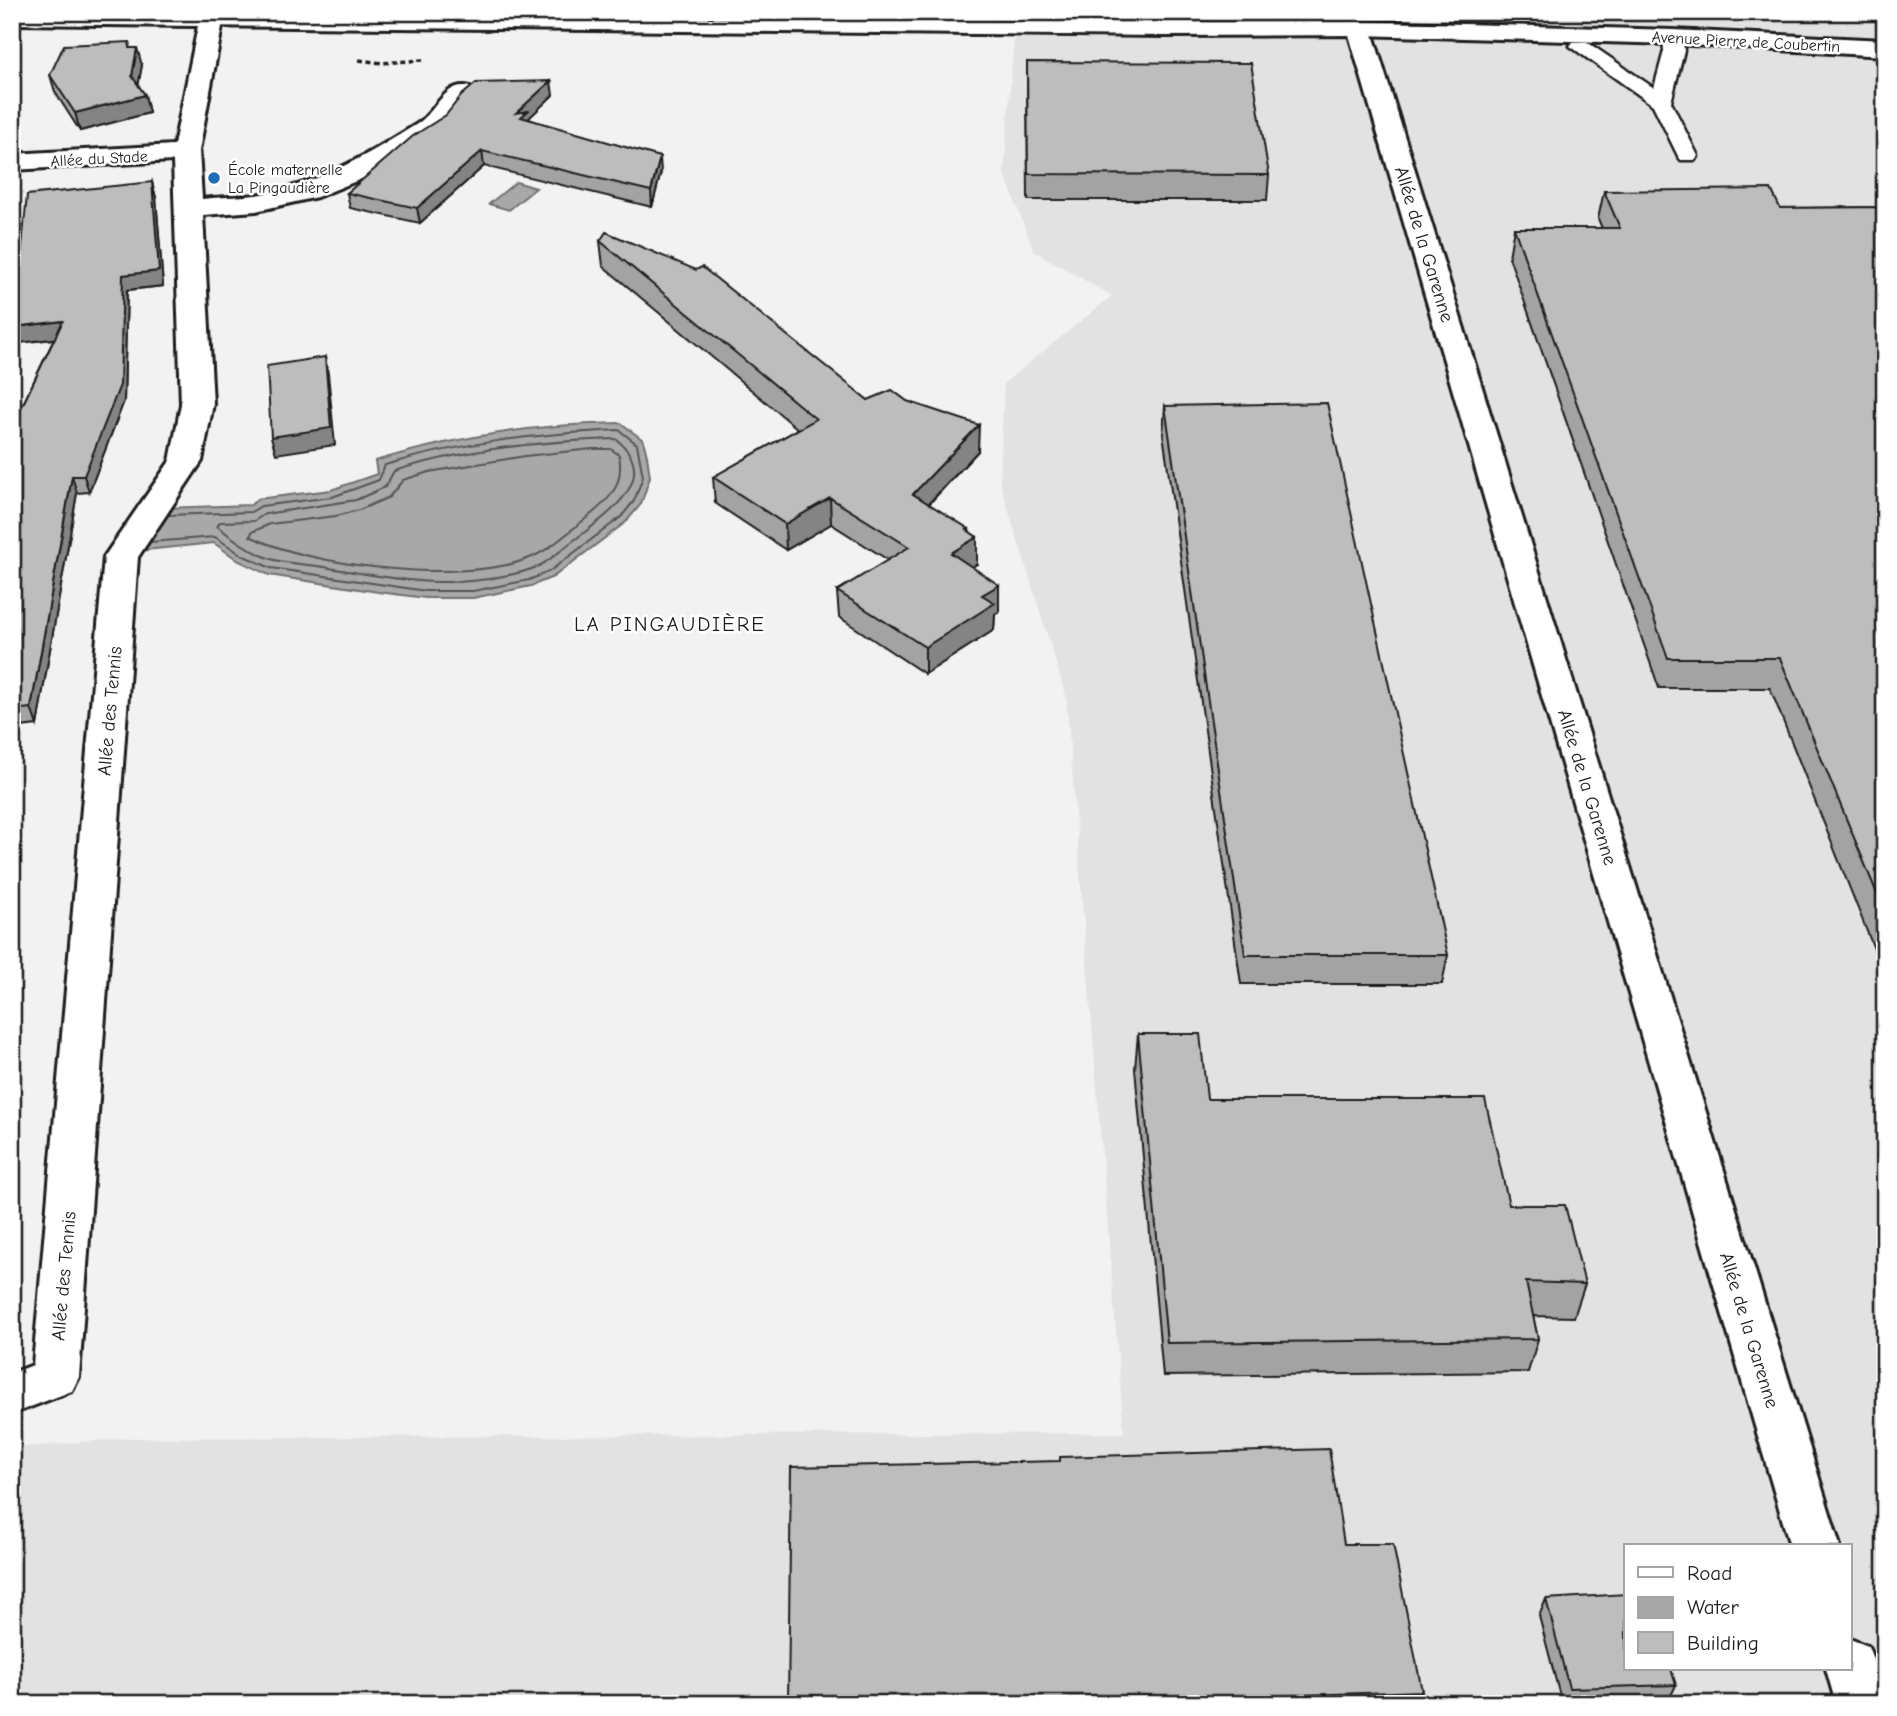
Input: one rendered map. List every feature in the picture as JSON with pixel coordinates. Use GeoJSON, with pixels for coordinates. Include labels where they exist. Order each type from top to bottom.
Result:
{"type":"FeatureCollection","features":[{"type":"Feature","properties":{"kind":"street","name":"Allée des Tennis"},"geometry":{"type":"LineString","coordinates":[[12,1394],[55,1377],[121,557],[186,461],[197,404],[186,151],[213,16]]}},
{"type":"Feature","properties":{"kind":"street","name":"Avenue Pierre de Coubertin"},"geometry":{"type":"LineString","coordinates":[[12,17],[1164,21],[1673,37],[1885,48]]}},
{"type":"Feature","properties":{"kind":"street","name":"Allée de la Garenne"},"geometry":{"type":"LineString","coordinates":[[1359,28],[1814,1544]]}},
{"type":"Feature","properties":{"kind":"street"},"geometry":{"type":"LineString","coordinates":[[188,208],[256,202],[307,191],[371,165],[438,122],[461,92]]}},
{"type":"Feature","properties":{"kind":"street","name":"Allée du Stade"},"geometry":{"type":"LineString","coordinates":[[12,162],[149,156],[186,151]]}},
{"type":"Feature","properties":{"kind":"street"},"geometry":{"type":"LineString","coordinates":[[1852,1670],[1862,1704]]}},
{"type":"Feature","properties":{"kind":"lane"},"geometry":{"type":"LineString","coordinates":[[1661,102],[1674,51],[1673,37]]}},
{"type":"Feature","properties":{"kind":"lane"},"geometry":{"type":"LineString","coordinates":[[1580,47],[1661,102],[1688,156]]}},
{"type":"Feature","properties":{"kind":"shaded area"},"geometry":{"type":"Polygon","coordinates":[[[1505,12],[1885,12],[1885,1704],[12,1704],[12,1448],[128,1438],[1124,1433],[1066,695],[1000,483],[1004,383],[1112,296],[1034,251],[1004,173],[1014,36],[1512,39],[1505,12]]]}},
{"type":"Feature","properties":{"kind":"water"},"geometry":{"type":"Polygon","coordinates":[[[516,182],[536,188],[509,210],[489,204],[516,182]]]}},
{"type":"Feature","properties":{"kind":"water"},"geometry":{"type":"Polygon","coordinates":[[[621,423],[643,440],[647,456],[650,477],[641,504],[626,522],[553,577],[531,586],[473,598],[426,598],[269,575],[239,561],[214,543],[135,551],[164,508],[251,505],[257,499],[331,490],[377,474],[375,461],[496,433],[621,423]]]}},
{"type":"Feature","properties":{"kind":"building"},"geometry":{"type":"Polygon","coordinates":[[[130,42],[129,48],[137,48],[132,76],[145,95],[75,113],[50,75],[64,45],[130,42]]]}},
{"type":"Feature","properties":{"kind":"building"},"geometry":{"type":"Polygon","coordinates":[[[1027,62],[1251,63],[1269,175],[1028,174],[1027,62]]]}},
{"type":"Feature","properties":{"kind":"building"},"geometry":{"type":"Polygon","coordinates":[[[551,81],[516,113],[528,111],[521,117],[660,157],[651,191],[482,151],[417,208],[347,193],[413,136],[446,115],[476,83],[551,81]]]}},
{"type":"Feature","properties":{"kind":"building"},"geometry":{"type":"Polygon","coordinates":[[[152,182],[159,271],[123,275],[120,385],[84,476],[72,476],[31,708],[12,710],[12,502],[17,477],[12,477],[12,427],[63,321],[14,327],[27,195],[152,182]]]}},
{"type":"Feature","properties":{"kind":"building"},"geometry":{"type":"Polygon","coordinates":[[[1771,189],[1780,208],[1885,207],[1885,913],[1780,658],[1668,658],[1514,228],[1620,228],[1604,191],[1771,189]]]}},
{"type":"Feature","properties":{"kind":"building"},"geometry":{"type":"Polygon","coordinates":[[[606,232],[696,270],[702,267],[868,400],[892,390],[907,401],[979,425],[913,494],[969,529],[967,530],[977,537],[951,553],[999,585],[982,595],[995,603],[925,647],[837,591],[909,547],[830,498],[785,524],[713,477],[816,419],[600,241],[606,232]]]}},
{"type":"Feature","properties":{"kind":"building"},"geometry":{"type":"Polygon","coordinates":[[[325,357],[331,428],[271,437],[267,366],[325,357]]]}},
{"type":"Feature","properties":{"kind":"building"},"geometry":{"type":"Polygon","coordinates":[[[1327,403],[1448,955],[1245,955],[1165,406],[1327,403]]]}},
{"type":"Feature","properties":{"kind":"building"},"geometry":{"type":"Polygon","coordinates":[[[1138,1034],[1200,1034],[1207,1099],[1485,1099],[1509,1205],[1565,1205],[1585,1284],[1526,1282],[1538,1339],[1167,1343],[1138,1034]]]}},
{"type":"Feature","properties":{"kind":"building"},"geometry":{"type":"Polygon","coordinates":[[[1329,1449],[1344,1544],[1393,1544],[1422,1691],[1050,1704],[788,1704],[791,1467],[1060,1461],[1060,1457],[1329,1449]]]}},
{"type":"Feature","properties":{"kind":"building"},"geometry":{"type":"Polygon","coordinates":[[[1624,1594],[1624,1670],[1671,1670],[1676,1685],[1569,1688],[1546,1599],[1624,1594]]]}},
{"type":"Feature","properties":{"kind":"place","name":"École maternelle La Pingaudière"},"geometry":{"type":"Point","coordinates":[214,178]}},
{"type":"Feature","properties":{"kind":"district","name":"LA PINGAUDIÈRE"},"geometry":{"type":"Point","coordinates":[670,624]}}]}
